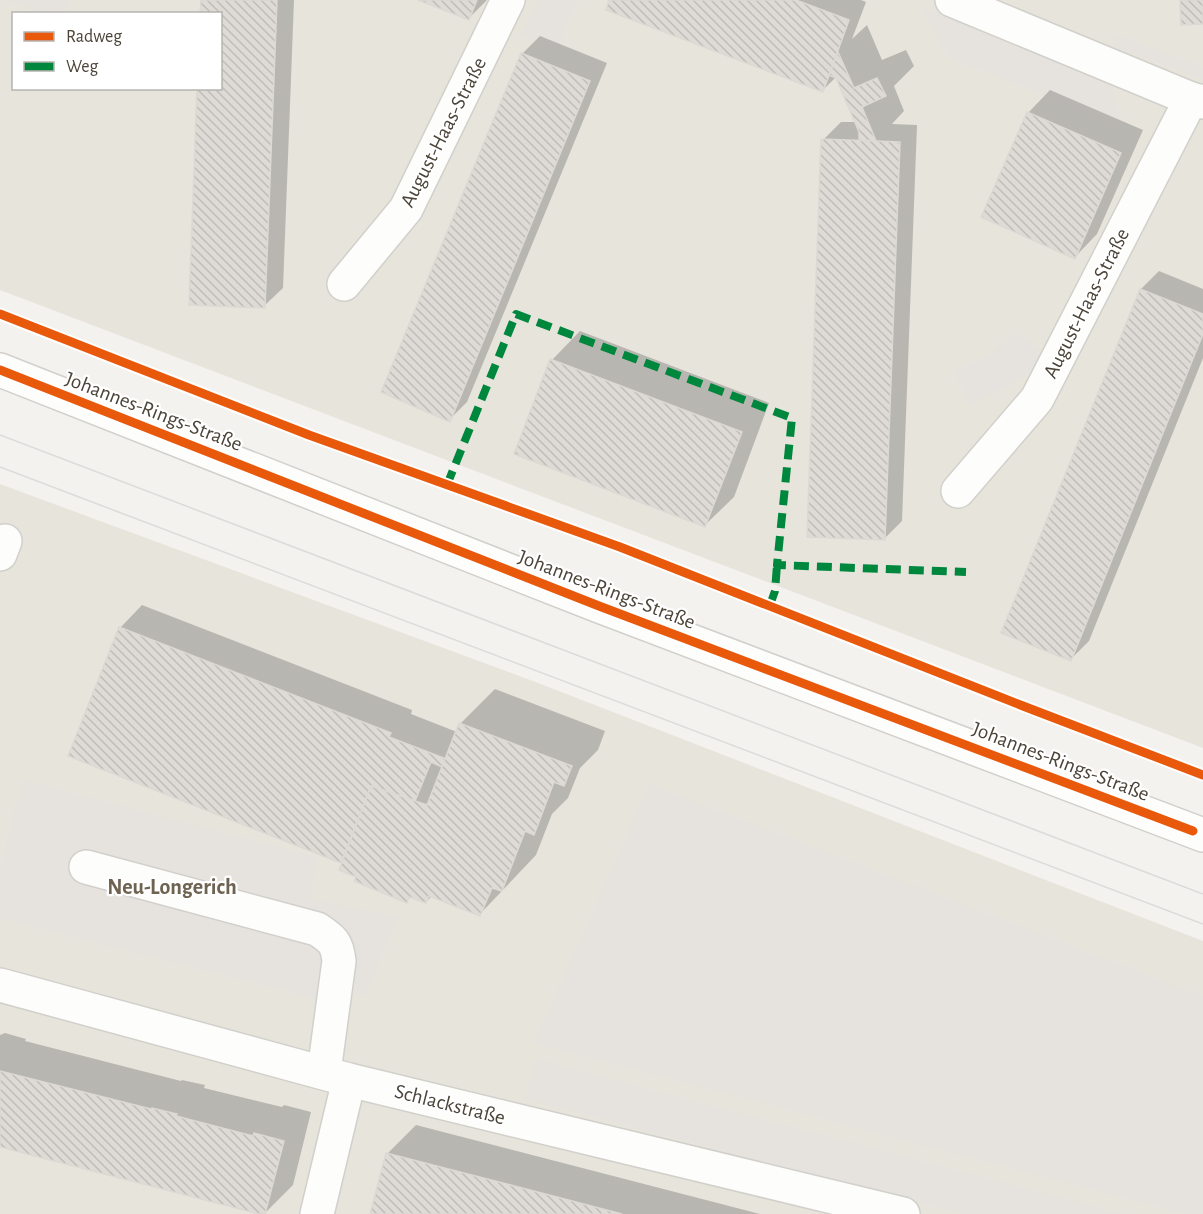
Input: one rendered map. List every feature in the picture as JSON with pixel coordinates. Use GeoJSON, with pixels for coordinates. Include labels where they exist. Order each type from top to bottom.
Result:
{"type":"FeatureCollection","features":[{"type":"Feature","properties":{"kind":"street","name":"August-Haas-Straße"},"geometry":{"type":"LineString","coordinates":[[344,284],[406,209],[508,0]]}},
{"type":"Feature","properties":{"kind":"street","name":"August-Haas-Straße"},"geometry":{"type":"LineString","coordinates":[[952,0],[1197,100],[1037,399],[958,491]]}},
{"type":"Feature","properties":{"kind":"street","name":"Johannes-Rings-Straße"},"geometry":{"type":"LineString","coordinates":[[0,370],[599,606],[1203,834]]}},
{"type":"Feature","properties":{"kind":"street"},"geometry":{"type":"LineString","coordinates":[[86,867],[317,929],[330,937],[337,946],[339,960],[337,1076],[316,1214]]}},
{"type":"Feature","properties":{"kind":"street","name":"Schlackstraße"},"geometry":{"type":"LineString","coordinates":[[0,985],[337,1076],[871,1210],[903,1214]]}},
{"type":"Feature","properties":{"kind":"shaded area"},"geometry":{"type":"Polygon","coordinates":[[[0,0],[1203,0],[1203,748],[0,290],[0,0]]]}},
{"type":"Feature","properties":{"kind":"shaded area"},"geometry":{"type":"Polygon","coordinates":[[[7,0],[70,0],[65,12],[37,12],[7,0]]]}},
{"type":"Feature","properties":{"kind":"shaded area"},"geometry":{"type":"Polygon","coordinates":[[[539,0],[579,0],[554,51],[522,34],[539,0]]]}},
{"type":"Feature","properties":{"kind":"shaded area"},"geometry":{"type":"Polygon","coordinates":[[[921,7],[1111,80],[1123,125],[949,58],[921,7]]]}},
{"type":"Feature","properties":{"kind":"shaded area"},"geometry":{"type":"Polygon","coordinates":[[[1117,35],[1203,67],[1203,80],[1112,46],[1117,35]]]}},
{"type":"Feature","properties":{"kind":"shaded area"},"geometry":{"type":"Polygon","coordinates":[[[1016,333],[1046,354],[1028,373],[1004,389],[969,405],[954,371],[990,354],[1016,333]]]}},
{"type":"Feature","properties":{"kind":"shaded area"},"geometry":{"type":"Polygon","coordinates":[[[0,484],[533,681],[1203,941],[1203,1214],[0,1214],[0,484]]]}},
{"type":"Feature","properties":{"kind":"shaded area"},"geometry":{"type":"Polygon","coordinates":[[[23,780],[318,857],[309,899],[399,917],[365,994],[314,998],[0,918],[0,867],[23,780]]]}},
{"type":"Feature","properties":{"kind":"shaded area"},"geometry":{"type":"Polygon","coordinates":[[[649,784],[1203,996],[1203,1214],[1185,1214],[534,1043],[649,784]]]}},
{"type":"Feature","properties":{"kind":"shaded area"},"geometry":{"type":"Polygon","coordinates":[[[535,1059],[1124,1214],[963,1214],[525,1099],[535,1059]]]}},
{"type":"Feature","properties":{"kind":"building"},"geometry":{"type":"Polygon","coordinates":[[[201,0],[277,0],[265,308],[189,305],[197,90],[222,90],[222,12],[200,12],[201,0]]]}},
{"type":"Feature","properties":{"kind":"building"},"geometry":{"type":"Polygon","coordinates":[[[418,0],[477,0],[469,20],[418,0]]]}},
{"type":"Feature","properties":{"kind":"building"},"geometry":{"type":"Polygon","coordinates":[[[609,0],[796,0],[849,20],[823,92],[606,10],[609,0]]]}},
{"type":"Feature","properties":{"kind":"building"},"geometry":{"type":"Polygon","coordinates":[[[1180,0],[1203,0],[1203,24],[1181,25],[1180,0]]]}},
{"type":"Feature","properties":{"kind":"building"},"geometry":{"type":"Polygon","coordinates":[[[838,52],[854,88],[877,78],[886,96],[862,107],[876,141],[859,140],[859,132],[836,78],[829,75],[838,52]]]}},
{"type":"Feature","properties":{"kind":"building"},"geometry":{"type":"Polygon","coordinates":[[[521,53],[590,81],[450,422],[381,392],[521,53]]]}},
{"type":"Feature","properties":{"kind":"building"},"geometry":{"type":"Polygon","coordinates":[[[1027,112],[1121,153],[1075,259],[981,217],[1027,112]]]}},
{"type":"Feature","properties":{"kind":"building"},"geometry":{"type":"Polygon","coordinates":[[[821,139],[900,142],[885,540],[807,537],[821,139]]]}},
{"type":"Feature","properties":{"kind":"building"},"geometry":{"type":"Polygon","coordinates":[[[1140,289],[1203,314],[1203,334],[1071,661],[1001,633],[1140,289]]]}},
{"type":"Feature","properties":{"kind":"building"},"geometry":{"type":"Polygon","coordinates":[[[550,359],[742,432],[705,527],[514,454],[550,359]]]}},
{"type":"Feature","properties":{"kind":"building"},"geometry":{"type":"Polygon","coordinates":[[[119,627],[391,733],[389,737],[446,759],[442,767],[431,762],[415,801],[371,786],[341,863],[68,756],[119,627]]]}},
{"type":"Feature","properties":{"kind":"building"},"geometry":{"type":"Polygon","coordinates":[[[459,723],[572,766],[564,786],[554,782],[534,835],[525,831],[502,891],[492,888],[480,916],[429,896],[426,903],[409,897],[407,903],[354,881],[356,877],[339,870],[371,786],[427,805],[459,723]]]}},
{"type":"Feature","properties":{"kind":"building"},"geometry":{"type":"Polygon","coordinates":[[[0,1071],[177,1114],[176,1116],[253,1136],[254,1133],[284,1141],[265,1214],[0,1147],[0,1071]]]}},
{"type":"Feature","properties":{"kind":"building"},"geometry":{"type":"Polygon","coordinates":[[[386,1153],[495,1181],[622,1214],[370,1214],[386,1153]]]}},
{"type":"Feature","properties":{"kind":"tram line"},"geometry":{"type":"LineString","coordinates":[[0,435],[1203,894]]}},
{"type":"Feature","properties":{"kind":"tram line"},"geometry":{"type":"LineString","coordinates":[[0,467],[1203,924]]}},
{"type":"Feature","properties":{"kind":"marked path"},"geometry":{"type":"LineString","coordinates":[[447,485],[516,314],[792,418],[777,565],[966,572]]}},
{"type":"Feature","properties":{"kind":"marked path"},"geometry":{"type":"LineString","coordinates":[[770,605],[775,591],[777,565]]}},
{"type":"Feature","properties":{"kind":"cycle path"},"geometry":{"type":"LineString","coordinates":[[0,314],[309,435],[620,547],[1203,775]]}},
{"type":"Feature","properties":{"kind":"cycle path"},"geometry":{"type":"LineString","coordinates":[[0,370],[599,606],[1193,831]]}},
{"type":"Feature","properties":{"kind":"district","name":"Neu-Longerich"},"geometry":{"type":"Point","coordinates":[172,886]}}]}
